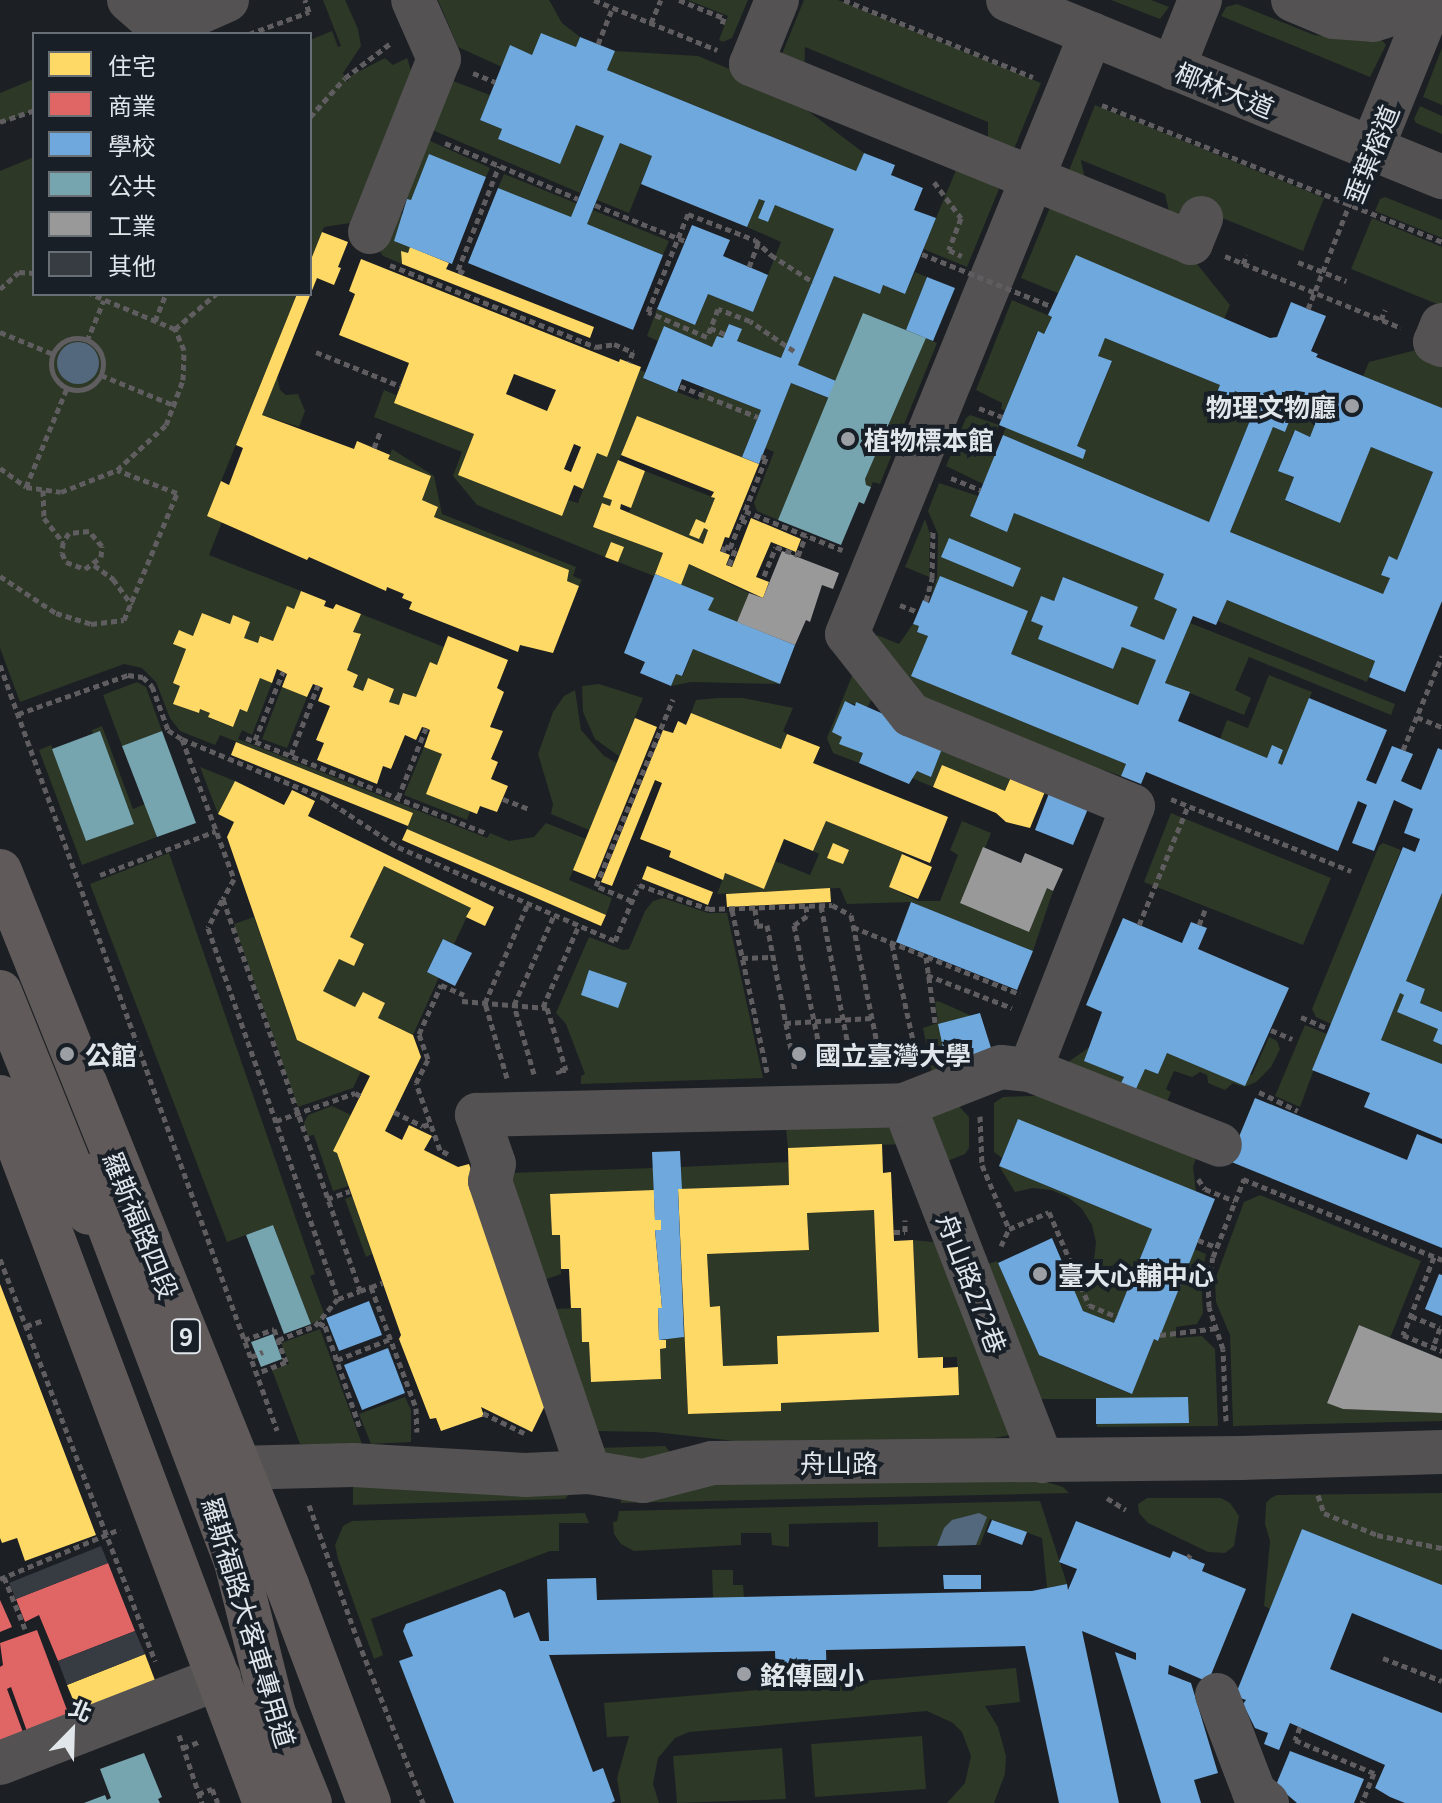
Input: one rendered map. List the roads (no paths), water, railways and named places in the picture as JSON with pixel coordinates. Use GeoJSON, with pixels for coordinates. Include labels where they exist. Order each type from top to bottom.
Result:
{"type":"FeatureCollection","features":[{"type":"Feature","properties":{"kind":"main road","name":"羅斯福路四段"},"geometry":{"type":"LineString","coordinates":[[0,871],[239,1468],[369,1803]]}},
{"type":"Feature","properties":{"kind":"main road","name":"羅斯福路大客車專用道"},"geometry":{"type":"LineString","coordinates":[[0,948],[236,1562],[274,1714],[310,1803]]}},
{"type":"Feature","properties":{"kind":"main road","name":"羅斯福路大客車專用道"},"geometry":{"type":"LineString","coordinates":[[0,992],[74,1173],[220,1567],[260,1718],[292,1803]]}},
{"type":"Feature","properties":{"kind":"main road"},"geometry":{"type":"LineString","coordinates":[[0,1097],[265,1803]]}},
{"type":"Feature","properties":{"kind":"street"},"geometry":{"type":"LineString","coordinates":[[129,0],[150,18],[184,19],[227,0]]}},
{"type":"Feature","properties":{"kind":"street"},"geometry":{"type":"LineString","coordinates":[[777,0],[732,56],[1033,178],[1196,230]]}},
{"type":"Feature","properties":{"kind":"street","name":"椰林大道"},"geometry":{"type":"LineString","coordinates":[[1009,0],[1442,177]]}},
{"type":"Feature","properties":{"kind":"street"},"geometry":{"type":"LineString","coordinates":[[1173,68],[1200,0]]}},
{"type":"Feature","properties":{"kind":"street"},"geometry":{"type":"LineString","coordinates":[[1293,0],[1334,17],[1373,20],[1435,2]]}},
{"type":"Feature","properties":{"kind":"street","name":"垂葉榕道"},"geometry":{"type":"LineString","coordinates":[[1372,148],[1435,2]]}},
{"type":"Feature","properties":{"kind":"street"},"geometry":{"type":"LineString","coordinates":[[377,247],[412,126],[439,59],[419,14]]}},
{"type":"Feature","properties":{"kind":"street"},"geometry":{"type":"LineString","coordinates":[[1091,34],[847,634],[911,715],[1136,803]]}},
{"type":"Feature","properties":{"kind":"street"},"geometry":{"type":"LineString","coordinates":[[1003,1071],[1026,1005],[1136,803]]}},
{"type":"Feature","properties":{"kind":"street"},"geometry":{"type":"LineString","coordinates":[[1003,1071],[1136,803]]}},
{"type":"Feature","properties":{"kind":"street"},"geometry":{"type":"LineString","coordinates":[[589,1472],[490,1181],[494,1164],[477,1115],[858,1106],[915,1101],[1003,1071],[1232,1162]]}},
{"type":"Feature","properties":{"kind":"street","name":"舟山路272巷"},"geometry":{"type":"LineString","coordinates":[[915,1101],[963,1260],[1042,1461]]}},
{"type":"Feature","properties":{"kind":"street","name":"舟山路"},"geometry":{"type":"LineString","coordinates":[[239,1468],[375,1466],[525,1475],[589,1472],[643,1481],[712,1463],[1042,1461],[1442,1452]]}},
{"type":"Feature","properties":{"kind":"street"},"geometry":{"type":"LineString","coordinates":[[0,1763],[219,1678]]}},
{"type":"Feature","properties":{"kind":"street"},"geometry":{"type":"LineString","coordinates":[[1217,1695],[1254,1792],[1267,1803]]}},
{"type":"Feature","properties":{"kind":"water"},"geometry":{"type":"Polygon","coordinates":[[[78,342],[93,348],[99,363],[93,378],[78,384],[63,378],[57,363],[63,348],[78,342]]]}},
{"type":"Feature","properties":{"kind":"water"},"geometry":{"type":"Polygon","coordinates":[[[979,1513],[987,1517],[976,1545],[937,1546],[944,1528],[952,1520],[979,1513]]]}},
{"type":"Feature","properties":{"kind":"place","name":"物理文物廳"},"geometry":{"type":"Point","coordinates":[1352,406]}},
{"type":"Feature","properties":{"kind":"place","name":"植物標本館"},"geometry":{"type":"Point","coordinates":[848,439]}},
{"type":"Feature","properties":{"kind":"place","name":"公館"},"geometry":{"type":"Point","coordinates":[67,1054]}},
{"type":"Feature","properties":{"kind":"place","name":"國立臺灣大學"},"geometry":{"type":"Point","coordinates":[799,1054]}},
{"type":"Feature","properties":{"kind":"place","name":"臺大心輔中心"},"geometry":{"type":"Point","coordinates":[1040,1274]}},
{"type":"Feature","properties":{"kind":"place","name":"銘傳國小"},"geometry":{"type":"Point","coordinates":[744,1674]}}]}
